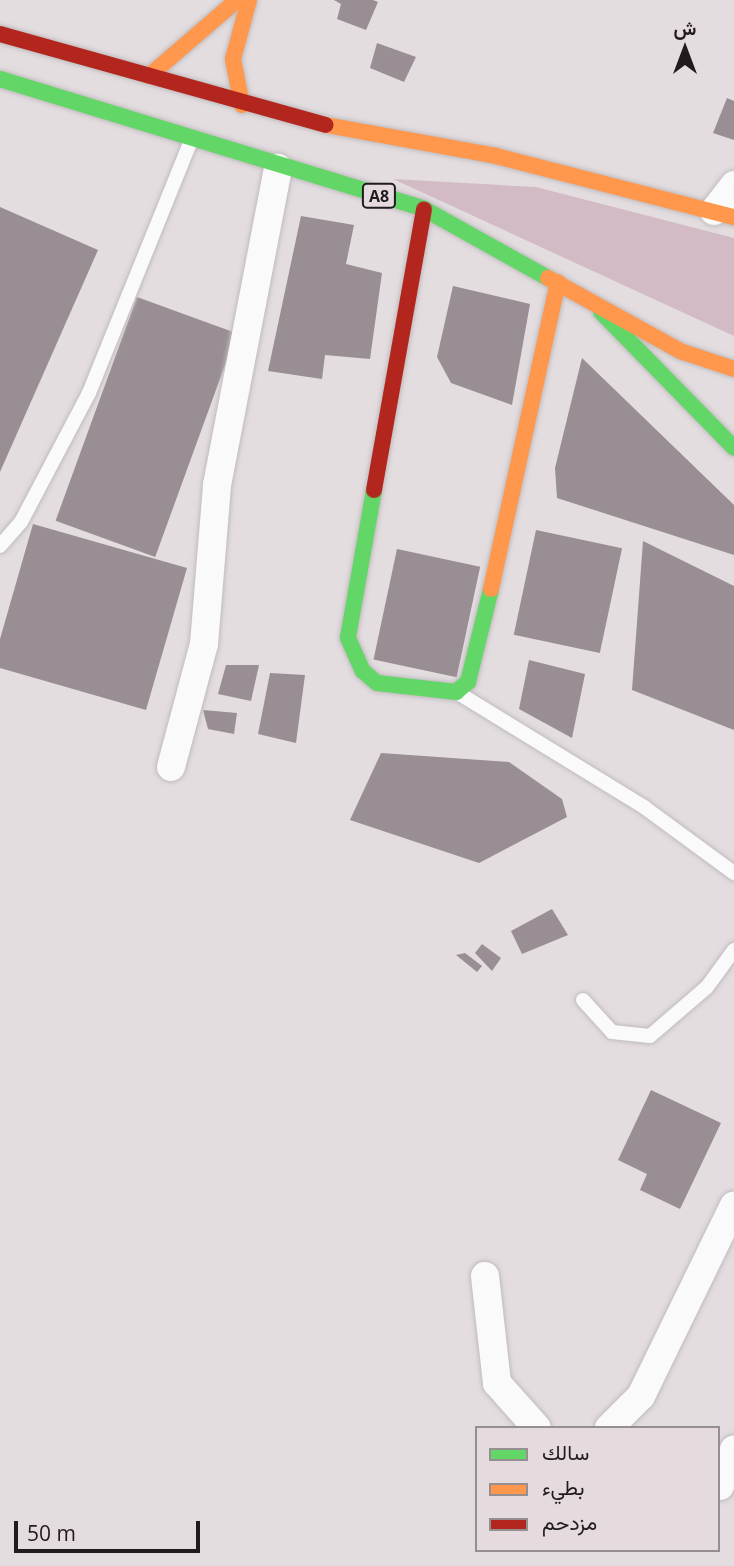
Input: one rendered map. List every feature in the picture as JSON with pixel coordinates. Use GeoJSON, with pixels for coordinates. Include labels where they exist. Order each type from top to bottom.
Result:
{"type":"FeatureCollection","features":[{"type":"Feature","properties":{"kind":"main road"},"geometry":{"type":"LineString","coordinates":[[149,76],[237,0]]}},
{"type":"Feature","properties":{"kind":"main road"},"geometry":{"type":"LineString","coordinates":[[242,105],[233,59],[249,0]]}},
{"type":"Feature","properties":{"kind":"main road"},"geometry":{"type":"LineString","coordinates":[[0,34],[242,105],[364,136],[496,156],[724,214]]}},
{"type":"Feature","properties":{"kind":"main road","name":"A8"},"geometry":{"type":"LineString","coordinates":[[0,79],[278,168],[424,209],[680,351],[734,369]]}},
{"type":"Feature","properties":{"kind":"main road"},"geometry":{"type":"LineString","coordinates":[[424,209],[348,638],[363,671],[377,683],[456,692],[473,669],[558,282]]}},
{"type":"Feature","properties":{"kind":"main road"},"geometry":{"type":"LineString","coordinates":[[585,296],[734,448]]}},
{"type":"Feature","properties":{"kind":"street"},"geometry":{"type":"LineString","coordinates":[[171,767],[204,644],[218,485],[278,168]]}},
{"type":"Feature","properties":{"kind":"street"},"geometry":{"type":"LineString","coordinates":[[724,214],[734,186]]}},
{"type":"Feature","properties":{"kind":"street"},"geometry":{"type":"LineString","coordinates":[[611,1426],[641,1396],[734,1205]]}},
{"type":"Feature","properties":{"kind":"street"},"geometry":{"type":"LineString","coordinates":[[485,1276],[497,1383],[535,1426]]}},
{"type":"Feature","properties":{"kind":"street"},"geometry":{"type":"LineString","coordinates":[[720,1486],[734,1450]]}},
{"type":"Feature","properties":{"kind":"lane"},"geometry":{"type":"LineString","coordinates":[[0,546],[21,522],[89,393],[191,140]]}},
{"type":"Feature","properties":{"kind":"lane"},"geometry":{"type":"LineString","coordinates":[[456,692],[644,807],[734,873]]}},
{"type":"Feature","properties":{"kind":"lane"},"geometry":{"type":"LineString","coordinates":[[583,1000],[612,1032],[650,1036],[707,987],[734,950]]}},
{"type":"Feature","properties":{"kind":"shaded area"},"geometry":{"type":"Polygon","coordinates":[[[393,179],[536,187],[734,238],[734,336],[393,179]]]}},
{"type":"Feature","properties":{"kind":"building"},"geometry":{"type":"Polygon","coordinates":[[[334,0],[378,2],[366,30],[337,19],[341,4],[334,0]]]}},
{"type":"Feature","properties":{"kind":"building"},"geometry":{"type":"Polygon","coordinates":[[[377,43],[416,57],[404,82],[370,68],[377,43]]]}},
{"type":"Feature","properties":{"kind":"building"},"geometry":{"type":"Polygon","coordinates":[[[727,98],[734,101],[734,140],[713,133],[727,98]]]}},
{"type":"Feature","properties":{"kind":"building"},"geometry":{"type":"Polygon","coordinates":[[[0,207],[98,250],[0,472],[0,207]]]}},
{"type":"Feature","properties":{"kind":"building"},"geometry":{"type":"Polygon","coordinates":[[[301,216],[354,225],[346,264],[382,273],[370,359],[325,355],[322,379],[268,371],[301,216]]]}},
{"type":"Feature","properties":{"kind":"building"},"geometry":{"type":"Polygon","coordinates":[[[453,286],[530,304],[512,405],[451,383],[437,357],[453,286]]]}},
{"type":"Feature","properties":{"kind":"building"},"geometry":{"type":"Polygon","coordinates":[[[137,297],[237,333],[155,557],[56,521],[137,297]]]}},
{"type":"Feature","properties":{"kind":"building"},"geometry":{"type":"Polygon","coordinates":[[[582,358],[734,505],[734,555],[557,498],[555,468],[582,358]]]}},
{"type":"Feature","properties":{"kind":"building"},"geometry":{"type":"Polygon","coordinates":[[[33,524],[187,568],[146,710],[0,668],[0,639],[33,524]]]}},
{"type":"Feature","properties":{"kind":"building"},"geometry":{"type":"Polygon","coordinates":[[[536,530],[622,548],[600,653],[514,635],[536,530]]]}},
{"type":"Feature","properties":{"kind":"building"},"geometry":{"type":"Polygon","coordinates":[[[643,541],[734,586],[734,730],[632,690],[643,541]]]}},
{"type":"Feature","properties":{"kind":"building"},"geometry":{"type":"Polygon","coordinates":[[[397,549],[480,567],[457,677],[374,660],[397,549]]]}},
{"type":"Feature","properties":{"kind":"building"},"geometry":{"type":"Polygon","coordinates":[[[529,660],[585,674],[572,738],[519,709],[529,660]]]}},
{"type":"Feature","properties":{"kind":"building"},"geometry":{"type":"Polygon","coordinates":[[[226,665],[259,665],[251,701],[218,694],[226,665]]]}},
{"type":"Feature","properties":{"kind":"building"},"geometry":{"type":"Polygon","coordinates":[[[270,673],[305,675],[296,743],[258,734],[270,673]]]}},
{"type":"Feature","properties":{"kind":"building"},"geometry":{"type":"Polygon","coordinates":[[[203,710],[237,713],[234,734],[208,729],[203,710]]]}},
{"type":"Feature","properties":{"kind":"building"},"geometry":{"type":"Polygon","coordinates":[[[381,753],[509,762],[562,799],[567,817],[479,863],[350,820],[381,753]]]}},
{"type":"Feature","properties":{"kind":"building"},"geometry":{"type":"Polygon","coordinates":[[[552,909],[568,935],[522,954],[511,931],[552,909]]]}},
{"type":"Feature","properties":{"kind":"building"},"geometry":{"type":"Polygon","coordinates":[[[482,944],[501,958],[492,971],[475,953],[482,944]]]}},
{"type":"Feature","properties":{"kind":"building"},"geometry":{"type":"Polygon","coordinates":[[[465,953],[482,966],[477,972],[456,955],[465,953]]]}},
{"type":"Feature","properties":{"kind":"building"},"geometry":{"type":"Polygon","coordinates":[[[651,1090],[721,1123],[680,1209],[640,1190],[647,1174],[618,1160],[651,1090]]]}},
{"type":"Feature","properties":{"kind":"traffic: fast"},"geometry":{"type":"LineString","coordinates":[[0,79],[424,209],[548,278]]}},
{"type":"Feature","properties":{"kind":"traffic: fast"},"geometry":{"type":"LineString","coordinates":[[601,312],[734,448]]}},
{"type":"Feature","properties":{"kind":"traffic: fast"},"geometry":{"type":"LineString","coordinates":[[374,490],[348,638],[363,671],[377,683],[456,692],[468,682],[491,589]]}},
{"type":"Feature","properties":{"kind":"traffic: slow"},"geometry":{"type":"LineString","coordinates":[[149,76],[237,0]]}},
{"type":"Feature","properties":{"kind":"traffic: slow"},"geometry":{"type":"LineString","coordinates":[[242,105],[233,59],[249,0]]}},
{"type":"Feature","properties":{"kind":"traffic: slow"},"geometry":{"type":"LineString","coordinates":[[326,125],[496,156],[734,217]]}},
{"type":"Feature","properties":{"kind":"traffic: slow"},"geometry":{"type":"LineString","coordinates":[[548,278],[680,351],[734,369]]}},
{"type":"Feature","properties":{"kind":"traffic: slow"},"geometry":{"type":"LineString","coordinates":[[491,589],[558,282]]}},
{"type":"Feature","properties":{"kind":"traffic: jam"},"geometry":{"type":"LineString","coordinates":[[0,34],[326,125]]}},
{"type":"Feature","properties":{"kind":"traffic: jam"},"geometry":{"type":"LineString","coordinates":[[374,490],[424,209]]}}]}
